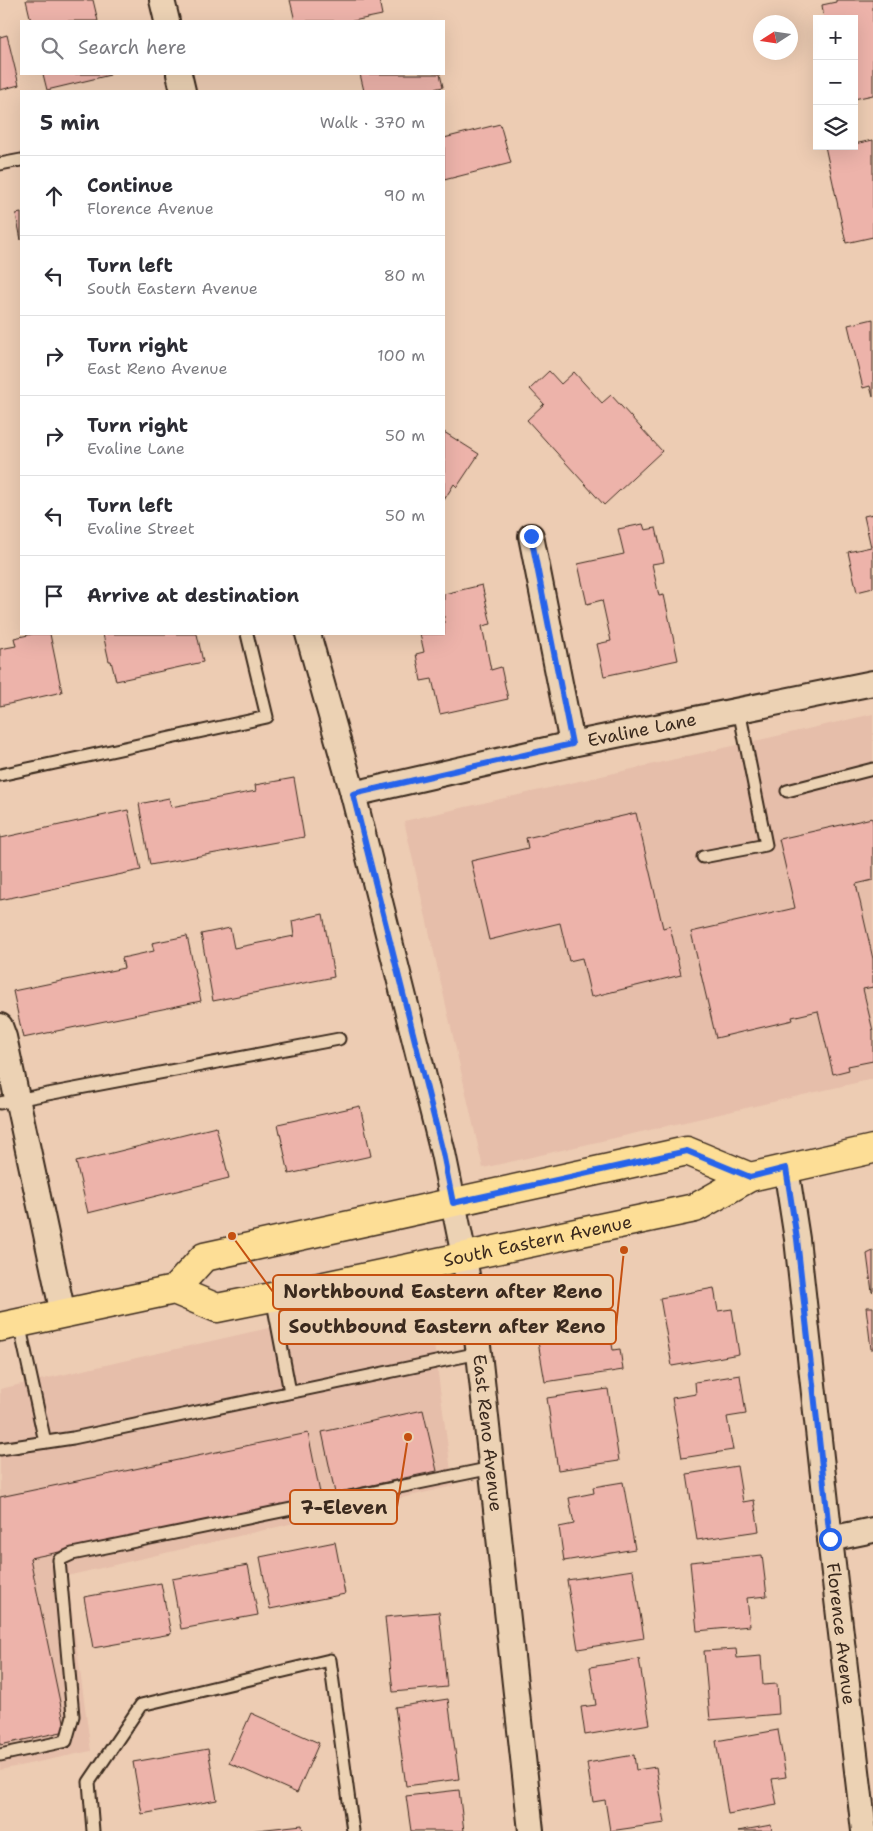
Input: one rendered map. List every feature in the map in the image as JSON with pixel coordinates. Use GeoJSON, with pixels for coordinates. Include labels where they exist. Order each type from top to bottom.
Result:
{"type":"FeatureCollection","features":[{"type":"Feature","properties":{"kind":"main road","name":"South Eastern Avenue"},"geometry":{"type":"LineString","coordinates":[[174,1290],[217,1308],[272,1297],[695,1208],[750,1177],[873,1149]]}},
{"type":"Feature","properties":{"kind":"main road"},"geometry":{"type":"LineString","coordinates":[[10,1325],[174,1290],[204,1257],[687,1151],[750,1177]]}},
{"type":"Feature","properties":{"kind":"street"},"geometry":{"type":"LineString","coordinates":[[162,0],[167,20]]}},
{"type":"Feature","properties":{"kind":"street"},"geometry":{"type":"LineString","coordinates":[[179,75],[183,90]]}},
{"type":"Feature","properties":{"kind":"street"},"geometry":{"type":"LineString","coordinates":[[531,536],[572,744]]}},
{"type":"Feature","properties":{"kind":"street","name":"East Reno Avenue"},"geometry":{"type":"LineString","coordinates":[[308,635],[353,794],[443,1153],[464,1256],[479,1353],[531,1831]]}},
{"type":"Feature","properties":{"kind":"street","name":"Evaline Lane"},"geometry":{"type":"LineString","coordinates":[[353,794],[572,744],[873,682]]}},
{"type":"Feature","properties":{"kind":"street"},"geometry":{"type":"LineString","coordinates":[[0,1026],[4,1037],[9,1101],[63,1314]]}},
{"type":"Feature","properties":{"kind":"street","name":"Florence Avenue"},"geometry":{"type":"LineString","coordinates":[[786,1168],[797,1239],[864,1831]]}},
{"type":"Feature","properties":{"kind":"street"},"geometry":{"type":"LineString","coordinates":[[830,1539],[873,1530]]}},
{"type":"Feature","properties":{"kind":"lane"},"geometry":{"type":"LineString","coordinates":[[0,164],[20,160]]}},
{"type":"Feature","properties":{"kind":"lane"},"geometry":{"type":"LineString","coordinates":[[0,775],[267,717],[248,635]]}},
{"type":"Feature","properties":{"kind":"lane"},"geometry":{"type":"LineString","coordinates":[[703,857],[766,845],[739,710]]}},
{"type":"Feature","properties":{"kind":"lane"},"geometry":{"type":"LineString","coordinates":[[787,791],[873,769]]}},
{"type":"Feature","properties":{"kind":"lane"},"geometry":{"type":"LineString","coordinates":[[9,1101],[339,1039]]}},
{"type":"Feature","properties":{"kind":"lane"},"geometry":{"type":"LineString","coordinates":[[272,1297],[290,1392]]}},
{"type":"Feature","properties":{"kind":"lane"},"geometry":{"type":"LineString","coordinates":[[10,1325],[45,1442]]}},
{"type":"Feature","properties":{"kind":"lane"},"geometry":{"type":"LineString","coordinates":[[0,1449],[74,1438],[479,1353]]}},
{"type":"Feature","properties":{"kind":"lane"},"geometry":{"type":"LineString","coordinates":[[0,1754],[66,1741],[72,1716],[59,1560],[72,1554],[492,1468]]}},
{"type":"Feature","properties":{"kind":"lane"},"geometry":{"type":"LineString","coordinates":[[93,1831],[89,1782],[141,1705],[330,1660],[352,1831]]}},
{"type":"Feature","properties":{"kind":"shaded area"},"geometry":{"type":"Polygon","coordinates":[[[873,714],[873,1079],[483,1168],[404,821],[873,714]]]}},
{"type":"Feature","properties":{"kind":"shaded area"},"geometry":{"type":"Polygon","coordinates":[[[427,1292],[453,1486],[67,1576],[91,1751],[0,1770],[0,1389],[427,1292]]]}},
{"type":"Feature","properties":{"kind":"building"},"geometry":{"type":"Polygon","coordinates":[[[26,0],[93,0],[98,20],[31,20],[26,0]]]}},
{"type":"Feature","properties":{"kind":"building"},"geometry":{"type":"Polygon","coordinates":[[[290,0],[379,0],[382,15],[358,20],[295,20],[290,0]]]}},
{"type":"Feature","properties":{"kind":"building"},"geometry":{"type":"Polygon","coordinates":[[[836,0],[873,0],[873,95],[858,98],[858,15],[823,15],[822,5],[836,2],[836,0]]]}},
{"type":"Feature","properties":{"kind":"building"},"geometry":{"type":"Polygon","coordinates":[[[7,35],[19,85],[0,90],[0,37],[7,35]]]}},
{"type":"Feature","properties":{"kind":"building"},"geometry":{"type":"Polygon","coordinates":[[[43,75],[110,75],[47,90],[43,75]]]}},
{"type":"Feature","properties":{"kind":"building"},"geometry":{"type":"Polygon","coordinates":[[[360,75],[440,75],[443,87],[430,90],[364,90],[360,75]]]}},
{"type":"Feature","properties":{"kind":"building"},"geometry":{"type":"Polygon","coordinates":[[[500,124],[511,163],[445,180],[445,138],[500,124]]]}},
{"type":"Feature","properties":{"kind":"building"},"geometry":{"type":"Polygon","coordinates":[[[873,140],[873,237],[846,243],[826,150],[858,150],[858,143],[873,140]]]}},
{"type":"Feature","properties":{"kind":"building"},"geometry":{"type":"Polygon","coordinates":[[[20,213],[20,235],[16,214],[20,213]]]}},
{"type":"Feature","properties":{"kind":"building"},"geometry":{"type":"Polygon","coordinates":[[[873,319],[873,397],[870,386],[863,388],[848,325],[873,319]]]}},
{"type":"Feature","properties":{"kind":"building"},"geometry":{"type":"Polygon","coordinates":[[[549,371],[561,384],[574,372],[602,403],[611,395],[662,451],[604,505],[527,420],[544,404],[530,389],[549,371]]]}},
{"type":"Feature","properties":{"kind":"building"},"geometry":{"type":"Polygon","coordinates":[[[445,433],[479,454],[457,487],[454,484],[445,498],[445,433]]]}},
{"type":"Feature","properties":{"kind":"building"},"geometry":{"type":"Polygon","coordinates":[[[873,514],[873,588],[857,592],[848,552],[871,547],[864,516],[873,514]]]}},
{"type":"Feature","properties":{"kind":"building"},"geometry":{"type":"Polygon","coordinates":[[[643,524],[645,530],[656,528],[664,562],[652,564],[659,596],[664,595],[678,660],[604,676],[597,644],[611,641],[602,600],[587,604],[578,564],[624,554],[618,529],[643,524]]]}},
{"type":"Feature","properties":{"kind":"building"},"geometry":{"type":"Polygon","coordinates":[[[482,585],[491,624],[482,626],[491,670],[501,667],[508,699],[440,714],[432,679],[421,681],[416,654],[424,652],[420,635],[445,635],[445,594],[482,585]]]}},
{"type":"Feature","properties":{"kind":"building"},"geometry":{"type":"Polygon","coordinates":[[[28,635],[50,635],[62,692],[0,706],[0,649],[16,646],[14,638],[28,635]]]}},
{"type":"Feature","properties":{"kind":"building"},"geometry":{"type":"Polygon","coordinates":[[[103,635],[197,635],[203,662],[116,681],[111,661],[109,661],[103,635]]]}},
{"type":"Feature","properties":{"kind":"building"},"geometry":{"type":"Polygon","coordinates":[[[294,778],[304,837],[150,865],[139,804],[169,798],[171,807],[256,791],[255,785],[294,778]]]}},
{"type":"Feature","properties":{"kind":"building"},"geometry":{"type":"Polygon","coordinates":[[[128,810],[141,870],[0,900],[0,835],[1,838],[128,810]]]}},
{"type":"Feature","properties":{"kind":"building"},"geometry":{"type":"Polygon","coordinates":[[[636,813],[663,928],[670,926],[681,975],[591,997],[582,958],[569,961],[560,923],[489,940],[471,861],[528,848],[526,838],[636,813]]]}},
{"type":"Feature","properties":{"kind":"building"},"geometry":{"type":"Polygon","coordinates":[[[872,818],[873,880],[856,884],[873,959],[873,987],[863,989],[873,1031],[873,1061],[848,1066],[849,1070],[833,1074],[818,1011],[792,1017],[793,1020],[716,1038],[691,932],[795,908],[779,839],[872,818]]]}},
{"type":"Feature","properties":{"kind":"building"},"geometry":{"type":"Polygon","coordinates":[[[323,914],[334,977],[213,1001],[201,934],[230,928],[234,948],[294,936],[292,921],[323,914]]]}},
{"type":"Feature","properties":{"kind":"building"},"geometry":{"type":"Polygon","coordinates":[[[187,936],[201,1001],[23,1038],[13,991],[124,968],[122,958],[154,951],[152,943],[187,936]]]}},
{"type":"Feature","properties":{"kind":"building"},"geometry":{"type":"Polygon","coordinates":[[[360,1106],[371,1156],[289,1174],[278,1124],[360,1106]]]}},
{"type":"Feature","properties":{"kind":"building"},"geometry":{"type":"Polygon","coordinates":[[[216,1127],[229,1178],[88,1213],[76,1162],[216,1127]]]}},
{"type":"Feature","properties":{"kind":"building"},"geometry":{"type":"Polygon","coordinates":[[[873,1251],[873,1291],[872,1292],[867,1254],[873,1251]]]}},
{"type":"Feature","properties":{"kind":"building"},"geometry":{"type":"Polygon","coordinates":[[[714,1288],[718,1311],[732,1309],[739,1354],[672,1366],[660,1298],[714,1288]]]}},
{"type":"Feature","properties":{"kind":"building"},"geometry":{"type":"Polygon","coordinates":[[[605,1302],[613,1350],[620,1349],[623,1370],[545,1382],[538,1342],[558,1339],[554,1310],[605,1302]]]}},
{"type":"Feature","properties":{"kind":"building"},"geometry":{"type":"Polygon","coordinates":[[[866,1307],[873,1307],[873,1349],[871,1349],[866,1307]]]}},
{"type":"Feature","properties":{"kind":"building"},"geometry":{"type":"Polygon","coordinates":[[[740,1375],[746,1414],[727,1417],[733,1450],[682,1458],[672,1398],[696,1394],[695,1382],[740,1375]]]}},
{"type":"Feature","properties":{"kind":"building"},"geometry":{"type":"Polygon","coordinates":[[[608,1389],[619,1461],[558,1470],[547,1398],[608,1389]]]}},
{"type":"Feature","properties":{"kind":"building"},"geometry":{"type":"Polygon","coordinates":[[[423,1410],[437,1471],[335,1493],[322,1432],[423,1410]]]}},
{"type":"Feature","properties":{"kind":"building"},"geometry":{"type":"Polygon","coordinates":[[[308,1433],[321,1498],[30,1558],[66,1731],[0,1745],[0,1497],[308,1433]]]}},
{"type":"Feature","properties":{"kind":"building"},"geometry":{"type":"Polygon","coordinates":[[[737,1466],[743,1502],[754,1500],[759,1531],[697,1540],[687,1474],[737,1466]]]}},
{"type":"Feature","properties":{"kind":"building"},"geometry":{"type":"Polygon","coordinates":[[[623,1482],[635,1549],[564,1561],[559,1527],[574,1524],[569,1498],[594,1493],[593,1487],[623,1482]]]}},
{"type":"Feature","properties":{"kind":"building"},"geometry":{"type":"Polygon","coordinates":[[[335,1542],[345,1594],[270,1609],[260,1557],[335,1542]]]}},
{"type":"Feature","properties":{"kind":"building"},"geometry":{"type":"Polygon","coordinates":[[[762,1555],[767,1596],[747,1598],[750,1626],[697,1631],[690,1562],[762,1555]]]}},
{"type":"Feature","properties":{"kind":"building"},"geometry":{"type":"Polygon","coordinates":[[[248,1565],[258,1615],[181,1629],[172,1579],[248,1565]]]}},
{"type":"Feature","properties":{"kind":"building"},"geometry":{"type":"Polygon","coordinates":[[[633,1570],[644,1638],[578,1649],[567,1580],[633,1570]]]}},
{"type":"Feature","properties":{"kind":"building"},"geometry":{"type":"Polygon","coordinates":[[[161,1583],[171,1634],[93,1648],[84,1597],[161,1583]]]}},
{"type":"Feature","properties":{"kind":"building"},"geometry":{"type":"Polygon","coordinates":[[[439,1612],[447,1687],[393,1692],[385,1617],[439,1612]]]}},
{"type":"Feature","properties":{"kind":"building"},"geometry":{"type":"Polygon","coordinates":[[[736,1649],[737,1658],[761,1656],[763,1685],[777,1684],[779,1714],[710,1720],[704,1651],[736,1649]]]}},
{"type":"Feature","properties":{"kind":"building"},"geometry":{"type":"Polygon","coordinates":[[[639,1659],[650,1724],[585,1735],[581,1707],[596,1705],[590,1667],[639,1659]]]}},
{"type":"Feature","properties":{"kind":"building"},"geometry":{"type":"Polygon","coordinates":[[[448,1699],[459,1779],[406,1786],[395,1707],[448,1699]]]}},
{"type":"Feature","properties":{"kind":"building"},"geometry":{"type":"Polygon","coordinates":[[[251,1713],[319,1743],[297,1793],[229,1763],[251,1713]]]}},
{"type":"Feature","properties":{"kind":"building"},"geometry":{"type":"Polygon","coordinates":[[[778,1730],[786,1777],[772,1779],[777,1805],[728,1814],[716,1741],[778,1730]]]}},
{"type":"Feature","properties":{"kind":"building"},"geometry":{"type":"Polygon","coordinates":[[[208,1749],[217,1800],[142,1814],[133,1762],[208,1749]]]}},
{"type":"Feature","properties":{"kind":"building"},"geometry":{"type":"Polygon","coordinates":[[[634,1755],[636,1770],[656,1767],[665,1823],[610,1831],[605,1800],[593,1802],[587,1763],[634,1755]]]}},
{"type":"Feature","properties":{"kind":"building"},"geometry":{"type":"Polygon","coordinates":[[[459,1790],[464,1831],[411,1831],[406,1796],[459,1790]]]}},
{"type":"Feature","properties":{"kind":"building"},"geometry":{"type":"Polygon","coordinates":[[[302,1825],[303,1831],[249,1831],[302,1825]]]}},
{"type":"Feature","properties":{"kind":"building"},"geometry":{"type":"Polygon","coordinates":[[[771,1825],[772,1831],[738,1831],[771,1825]]]}},
{"type":"Feature","properties":{"kind":"place","name":"Northbound Eastern after Reno"},"geometry":{"type":"Point","coordinates":[232,1236]}},
{"type":"Feature","properties":{"kind":"place","name":"Southbound Eastern after Reno"},"geometry":{"type":"Point","coordinates":[624,1250]}},
{"type":"Feature","properties":{"kind":"place","name":"7-Eleven"},"geometry":{"type":"Point","coordinates":[408,1437]}},
{"type":"Feature","properties":{"kind":"route"},"geometry":{"type":"LineString","coordinates":[[531,536],[572,744],[353,794],[443,1153],[453,1203],[687,1151],[750,1177],[786,1168],[797,1239],[830,1539]]}}]}
